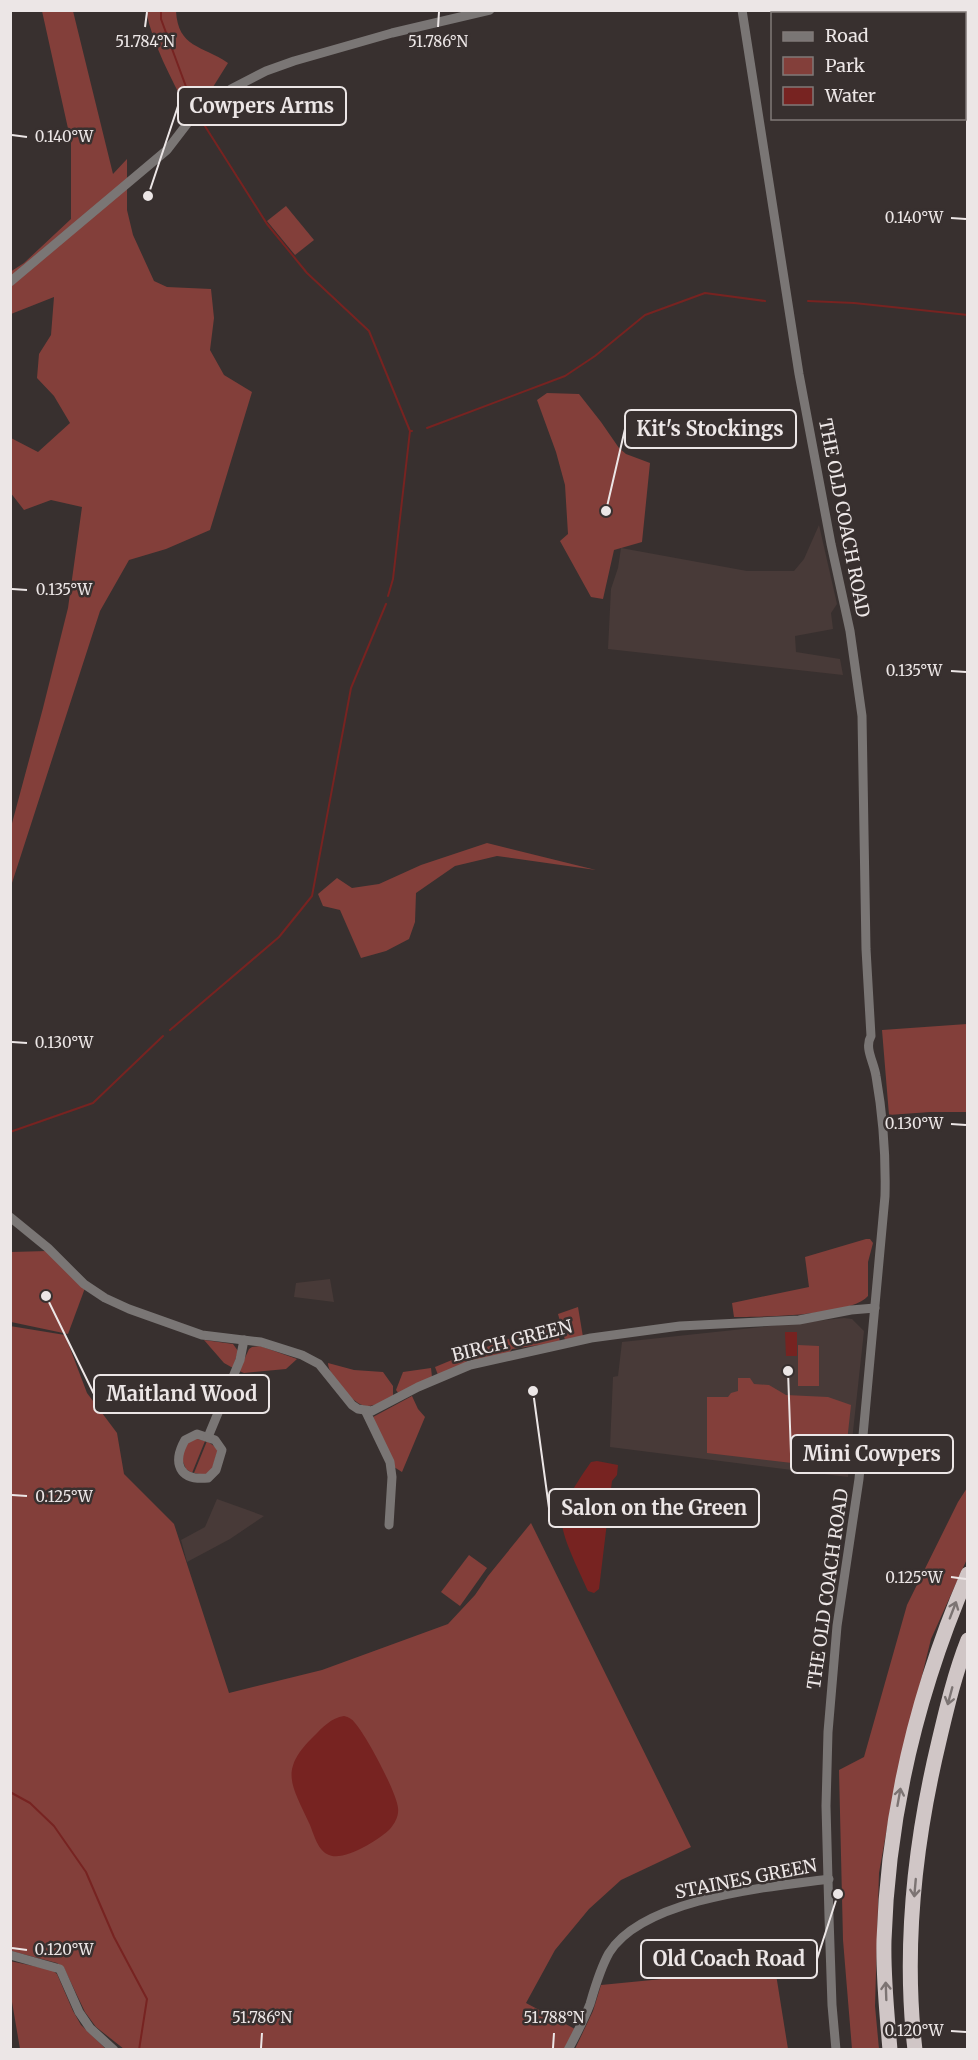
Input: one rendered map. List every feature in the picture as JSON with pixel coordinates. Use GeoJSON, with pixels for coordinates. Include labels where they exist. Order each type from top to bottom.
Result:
{"type":"FeatureCollection","features":[{"type":"Feature","properties":{"kind":"highway"},"geometry":{"type":"LineString","coordinates":[[890,2049],[884,1941],[893,1835],[899,1796],[923,1697],[953,1608],[968,1574]]}},
{"type":"Feature","properties":{"kind":"highway"},"geometry":{"type":"LineString","coordinates":[[915,2049],[911,1946],[919,1837],[949,1697],[968,1640]]}},
{"type":"Feature","properties":{"kind":"street"},"geometry":{"type":"LineString","coordinates":[[10,282],[167,150],[190,120],[231,89],[266,71],[392,33],[490,10]]}},
{"type":"Feature","properties":{"kind":"street","name":"THE OLD COACH ROAD"},"geometry":{"type":"LineString","coordinates":[[742,10],[799,374],[831,544],[850,630],[862,716],[866,949],[871,1036],[876,1053],[874,1062],[886,1156],[885,1196],[859,1479],[830,1690],[826,1770],[832,2005],[836,2049]]}},
{"type":"Feature","properties":{"kind":"street"},"geometry":{"type":"LineString","coordinates":[[10,1217],[48,1248],[84,1284],[105,1298],[188,1330],[288,1350],[319,1364],[352,1405],[366,1412],[390,1462],[392,1477],[389,1525]]}},
{"type":"Feature","properties":{"kind":"street","name":"BIRCH GREEN"},"geometry":{"type":"LineString","coordinates":[[366,1412],[381,1408],[418,1387],[470,1365],[591,1338],[680,1326],[799,1320],[850,1310],[874,1308]]}},
{"type":"Feature","properties":{"kind":"street"},"geometry":{"type":"LineString","coordinates":[[208,1437],[240,1360],[244,1340]]}},
{"type":"Feature","properties":{"kind":"street"},"geometry":{"type":"LineString","coordinates":[[197,1434],[208,1437],[218,1442],[222,1450],[221,1456],[215,1473],[208,1478],[200,1479],[182,1470],[178,1456],[188,1437],[197,1434]]}},
{"type":"Feature","properties":{"kind":"street","name":"STAINES GREEN"},"geometry":{"type":"LineString","coordinates":[[568,2049],[583,2022],[608,1956],[621,1938],[630,1931],[657,1916],[694,1903],[745,1892],[829,1879]]}},
{"type":"Feature","properties":{"kind":"street"},"geometry":{"type":"LineString","coordinates":[[10,1955],[60,1969],[79,2012],[90,2028],[114,2049]]}},
{"type":"Feature","properties":{"kind":"shaded area"},"geometry":{"type":"Polygon","coordinates":[[[819,525],[837,604],[831,613],[833,629],[795,636],[796,652],[840,659],[843,675],[608,649],[611,589],[618,568],[621,548],[747,571],[794,571],[804,559],[819,525]]]}},
{"type":"Feature","properties":{"kind":"shaded area"},"geometry":{"type":"Polygon","coordinates":[[[330,1279],[334,1302],[294,1297],[296,1283],[330,1279]]]}},
{"type":"Feature","properties":{"kind":"shaded area"},"geometry":{"type":"Polygon","coordinates":[[[852,1319],[864,1331],[848,1477],[610,1447],[613,1377],[618,1376],[622,1342],[852,1319]]]}},
{"type":"Feature","properties":{"kind":"shaded area"},"geometry":{"type":"Polygon","coordinates":[[[217,1499],[264,1516],[230,1539],[187,1562],[181,1540],[205,1527],[217,1499]]]}},
{"type":"Feature","properties":{"kind":"green space"},"geometry":{"type":"Polygon","coordinates":[[[901,10],[967,11],[967,108],[966,12],[900,12],[901,10]]]}},
{"type":"Feature","properties":{"kind":"green space"},"geometry":{"type":"Polygon","coordinates":[[[42,11],[73,11],[113,174],[127,159],[127,210],[133,235],[154,281],[167,287],[211,289],[214,318],[210,350],[224,375],[252,392],[210,530],[166,549],[129,560],[100,611],[11,886],[11,827],[68,608],[82,507],[51,500],[24,510],[10,492],[11,438],[38,452],[70,423],[54,396],[37,378],[39,354],[51,335],[54,297],[11,314],[10,272],[24,263],[71,219],[71,142],[42,11]]]}},
{"type":"Feature","properties":{"kind":"green space"},"geometry":{"type":"Polygon","coordinates":[[[146,11],[176,11],[181,32],[186,39],[228,63],[213,87],[187,109],[158,49],[146,11]]]}},
{"type":"Feature","properties":{"kind":"green space"},"geometry":{"type":"Polygon","coordinates":[[[286,206],[314,240],[295,255],[267,221],[286,206]]]}},
{"type":"Feature","properties":{"kind":"green space"},"geometry":{"type":"Polygon","coordinates":[[[547,393],[579,394],[619,448],[626,454],[650,463],[642,542],[614,550],[603,599],[591,597],[560,541],[568,534],[565,485],[537,400],[547,393]]]}},
{"type":"Feature","properties":{"kind":"green space"},"geometry":{"type":"Polygon","coordinates":[[[487,843],[596,870],[497,856],[455,866],[416,893],[415,922],[409,939],[386,951],[361,958],[340,910],[323,906],[318,894],[337,878],[352,888],[379,884],[421,865],[487,843]]]}},
{"type":"Feature","properties":{"kind":"green space"},"geometry":{"type":"Polygon","coordinates":[[[967,1024],[967,1112],[889,1115],[882,1030],[967,1024]]]}},
{"type":"Feature","properties":{"kind":"green space"},"geometry":{"type":"Polygon","coordinates":[[[870,1239],[873,1243],[868,1262],[868,1296],[858,1303],[844,1308],[805,1314],[734,1317],[732,1303],[809,1287],[805,1257],[870,1239]]]}},
{"type":"Feature","properties":{"kind":"green space"},"geometry":{"type":"Polygon","coordinates":[[[47,1251],[85,1288],[68,1334],[11,1322],[11,1252],[47,1251]]]}},
{"type":"Feature","properties":{"kind":"green space"},"geometry":{"type":"Polygon","coordinates":[[[578,1307],[583,1337],[565,1340],[558,1314],[578,1307]]]}},
{"type":"Feature","properties":{"kind":"green space"},"geometry":{"type":"Polygon","coordinates":[[[556,1322],[560,1342],[512,1349],[509,1353],[473,1361],[470,1353],[556,1322]]]}},
{"type":"Feature","properties":{"kind":"green space"},"geometry":{"type":"Polygon","coordinates":[[[10,1326],[65,1335],[87,1393],[117,1433],[124,1474],[174,1524],[229,1693],[322,1670],[448,1624],[475,1595],[531,1523],[691,1847],[621,1880],[589,1909],[555,1950],[526,2003],[575,2029],[564,2049],[124,2049],[96,2027],[85,2012],[64,1968],[57,1963],[11,1951],[10,1326]]]}},
{"type":"Feature","properties":{"kind":"green space"},"geometry":{"type":"Polygon","coordinates":[[[204,1340],[233,1344],[238,1351],[233,1368],[224,1363],[204,1340]]]}},
{"type":"Feature","properties":{"kind":"green space"},"geometry":{"type":"Polygon","coordinates":[[[798,1345],[819,1346],[819,1386],[798,1386],[798,1345]]]}},
{"type":"Feature","properties":{"kind":"green space"},"geometry":{"type":"Polygon","coordinates":[[[260,1346],[297,1359],[286,1369],[244,1373],[239,1371],[249,1349],[260,1346]]]}},
{"type":"Feature","properties":{"kind":"green space"},"geometry":{"type":"Polygon","coordinates":[[[464,1355],[468,1362],[438,1375],[435,1367],[464,1355]]]}},
{"type":"Feature","properties":{"kind":"green space"},"geometry":{"type":"Polygon","coordinates":[[[328,1363],[354,1370],[383,1372],[393,1386],[393,1396],[374,1405],[362,1405],[349,1396],[337,1382],[328,1363]]]}},
{"type":"Feature","properties":{"kind":"green space"},"geometry":{"type":"Polygon","coordinates":[[[431,1368],[432,1377],[399,1394],[396,1390],[403,1372],[431,1368]]]}},
{"type":"Feature","properties":{"kind":"green space"},"geometry":{"type":"Polygon","coordinates":[[[738,1378],[750,1378],[754,1384],[769,1385],[786,1395],[828,1397],[851,1405],[844,1469],[707,1453],[707,1397],[728,1397],[731,1393],[738,1391],[738,1378]]]}},
{"type":"Feature","properties":{"kind":"green space"},"geometry":{"type":"Polygon","coordinates":[[[412,1396],[425,1417],[402,1472],[394,1467],[373,1417],[412,1396]]]}},
{"type":"Feature","properties":{"kind":"green space"},"geometry":{"type":"Polygon","coordinates":[[[194,1438],[205,1441],[192,1473],[186,1469],[181,1457],[187,1442],[194,1438]]]}},
{"type":"Feature","properties":{"kind":"green space"},"geometry":{"type":"Polygon","coordinates":[[[207,1441],[218,1449],[212,1470],[205,1475],[194,1473],[207,1441]]]}},
{"type":"Feature","properties":{"kind":"green space"},"geometry":{"type":"Polygon","coordinates":[[[967,1488],[967,1559],[931,1639],[893,1794],[879,1873],[875,2006],[879,2049],[852,2049],[843,1940],[839,1770],[864,1757],[907,1605],[967,1488]]]}},
{"type":"Feature","properties":{"kind":"green space"},"geometry":{"type":"Polygon","coordinates":[[[469,1555],[487,1568],[460,1606],[441,1592],[469,1555]]]}},
{"type":"Feature","properties":{"kind":"green space"},"geometry":{"type":"Polygon","coordinates":[[[10,1961],[52,1970],[57,1974],[81,2025],[106,2049],[20,2049],[11,1996],[10,1961]]]}},
{"type":"Feature","properties":{"kind":"green space"},"geometry":{"type":"Polygon","coordinates":[[[775,1968],[788,2049],[575,2049],[593,2011],[601,1985],[775,1968]]]}},
{"type":"Feature","properties":{"kind":"water"},"geometry":{"type":"Polygon","coordinates":[[[785,1332],[797,1332],[797,1356],[786,1356],[785,1332]]]}},
{"type":"Feature","properties":{"kind":"water"},"geometry":{"type":"Polygon","coordinates":[[[591,1462],[618,1465],[617,1475],[612,1481],[599,1589],[594,1593],[588,1591],[576,1566],[562,1521],[573,1490],[591,1462]]]}},
{"type":"Feature","properties":{"kind":"water"},"geometry":{"type":"Polygon","coordinates":[[[344,1716],[360,1729],[373,1751],[392,1790],[398,1811],[392,1827],[385,1833],[361,1848],[336,1856],[325,1853],[317,1842],[294,1788],[292,1769],[303,1748],[314,1736],[331,1721],[344,1716]]]}},
{"type":"Feature","properties":{"kind":"waterway"},"geometry":{"type":"LineString","coordinates":[[161,10],[161,19],[195,111]]}},
{"type":"Feature","properties":{"kind":"waterway"},"geometry":{"type":"LineString","coordinates":[[203,123],[267,224],[307,273],[369,331],[410,431]]}},
{"type":"Feature","properties":{"kind":"waterway"},"geometry":{"type":"LineString","coordinates":[[427,428],[565,376],[595,356],[645,315],[705,293],[765,301]]}},
{"type":"Feature","properties":{"kind":"waterway"},"geometry":{"type":"LineString","coordinates":[[808,301],[854,303],[968,315]]}},
{"type":"Feature","properties":{"kind":"waterway"},"geometry":{"type":"LineString","coordinates":[[388,596],[393,579],[410,431],[412,431]]}},
{"type":"Feature","properties":{"kind":"waterway"},"geometry":{"type":"LineString","coordinates":[[170,1030],[279,937],[312,896],[351,688],[386,604]]}},
{"type":"Feature","properties":{"kind":"waterway"},"geometry":{"type":"LineString","coordinates":[[10,1132],[93,1103],[163,1036]]}},
{"type":"Feature","properties":{"kind":"waterway"},"geometry":{"type":"LineString","coordinates":[[10,1792],[30,1803],[54,1826],[86,1872],[114,1937],[147,1999],[139,2050]]}},
{"type":"Feature","properties":{"kind":"place","name":"Cowpers Arms"},"geometry":{"type":"Point","coordinates":[148,196]}},
{"type":"Feature","properties":{"kind":"place","name":"Kit's Stockings"},"geometry":{"type":"Point","coordinates":[606,511]}},
{"type":"Feature","properties":{"kind":"place","name":"Maitland Wood"},"geometry":{"type":"Point","coordinates":[46,1296]}},
{"type":"Feature","properties":{"kind":"place","name":"Mini Cowpers"},"geometry":{"type":"Point","coordinates":[788,1371]}},
{"type":"Feature","properties":{"kind":"place","name":"Salon on the Green"},"geometry":{"type":"Point","coordinates":[533,1391]}},
{"type":"Feature","properties":{"kind":"place","name":"Old Coach Road"},"geometry":{"type":"Point","coordinates":[838,1894]}}]}
